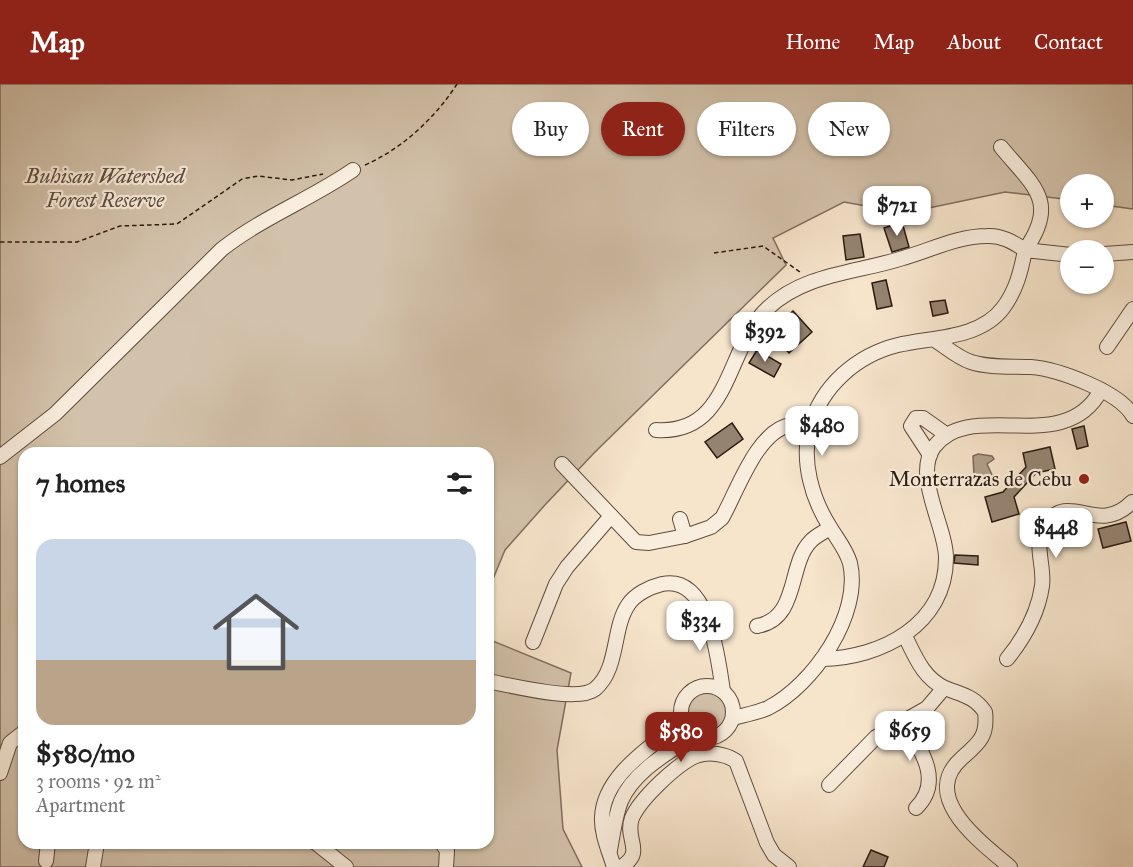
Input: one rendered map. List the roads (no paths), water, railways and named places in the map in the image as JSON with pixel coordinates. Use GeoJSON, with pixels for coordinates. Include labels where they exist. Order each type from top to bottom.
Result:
{"type":"FeatureCollection","features":[{"type":"Feature","properties":{"kind":"street"},"geometry":{"type":"LineString","coordinates":[[733,718],[767,708],[805,680],[822,659],[843,620],[849,603],[852,582],[850,563],[830,528],[813,488],[807,464],[810,427],[820,402],[833,384],[851,367],[870,355],[889,348],[970,331],[992,319],[1002,310],[1020,276],[1025,249],[1035,236],[1042,217],[1041,198],[1038,191],[1001,147]]}},
{"type":"Feature","properties":{"kind":"street"},"geometry":{"type":"LineString","coordinates":[[0,457],[55,414],[222,249],[242,234],[325,189],[353,170]]}},
{"type":"Feature","properties":{"kind":"street"},"geometry":{"type":"LineString","coordinates":[[656,430],[675,430],[702,417],[724,389],[735,358],[754,322],[787,293],[814,282],[902,259],[963,239],[988,235],[1005,238],[1025,249],[1060,254]]}},
{"type":"Feature","properties":{"kind":"street"},"geometry":{"type":"LineString","coordinates":[[1114,253],[1133,252]]}},
{"type":"Feature","properties":{"kind":"street"},"geometry":{"type":"LineString","coordinates":[[1107,347],[1133,309]]}},
{"type":"Feature","properties":{"kind":"street"},"geometry":{"type":"LineString","coordinates":[[935,340],[968,361],[988,366],[1047,370],[1101,390],[1125,404],[1133,416]]}},
{"type":"Feature","properties":{"kind":"street"},"geometry":{"type":"LineString","coordinates":[[822,659],[849,657],[890,645],[905,636],[933,602],[945,572],[944,545],[927,474],[930,455],[934,447],[947,435],[963,430],[996,425],[1053,426],[1077,417],[1095,402],[1101,390]]}},
{"type":"Feature","properties":{"kind":"street"},"geometry":{"type":"LineString","coordinates":[[930,455],[911,426],[916,418],[923,418],[947,435]]}},
{"type":"Feature","properties":{"kind":"street"},"geometry":{"type":"LineString","coordinates":[[562,464],[636,542],[649,543],[685,536],[711,527],[722,518],[765,440],[777,430],[791,425],[810,427]]}},
{"type":"Feature","properties":{"kind":"street"},"geometry":{"type":"LineString","coordinates":[[1007,660],[1028,630],[1039,598],[1042,584],[1040,534],[1046,523],[1054,515],[1076,510],[1107,518],[1124,510],[1133,502]]}},
{"type":"Feature","properties":{"kind":"street"},"geometry":{"type":"LineString","coordinates":[[533,642],[556,585],[567,567],[611,516]]}},
{"type":"Feature","properties":{"kind":"street"},"geometry":{"type":"LineString","coordinates":[[680,519],[685,536]]}},
{"type":"Feature","properties":{"kind":"street"},"geometry":{"type":"LineString","coordinates":[[757,626],[775,618],[793,588],[810,542],[830,528]]}},
{"type":"Feature","properties":{"kind":"street"},"geometry":{"type":"LineString","coordinates":[[494,682],[564,694],[579,694],[594,690],[604,676],[613,655],[627,605],[653,586],[667,583],[681,585],[692,592],[704,608],[718,658],[723,691],[732,703],[733,718],[727,729],[717,737],[705,739],[693,736],[682,721],[681,703],[693,689],[705,686],[723,691]]}},
{"type":"Feature","properties":{"kind":"street"},"geometry":{"type":"LineString","coordinates":[[905,636],[919,665],[944,688],[972,698],[985,712],[988,735],[960,760],[950,773],[947,784],[948,796],[960,821],[1010,867]]}},
{"type":"Feature","properties":{"kind":"street"},"geometry":{"type":"LineString","coordinates":[[829,785],[876,737],[927,708],[944,688]]}},
{"type":"Feature","properties":{"kind":"street"},"geometry":{"type":"LineString","coordinates":[[614,867],[602,817],[611,787],[623,771],[682,721]]}},
{"type":"Feature","properties":{"kind":"street"},"geometry":{"type":"LineString","coordinates":[[904,722],[927,762],[928,791],[924,800],[916,808]]}},
{"type":"Feature","properties":{"kind":"street"},"geometry":{"type":"LineString","coordinates":[[610,853],[616,817],[630,786],[639,775],[693,736]]}},
{"type":"Feature","properties":{"kind":"street"},"geometry":{"type":"LineString","coordinates":[[0,773],[10,743],[18,737]]}},
{"type":"Feature","properties":{"kind":"street"},"geometry":{"type":"LineString","coordinates":[[621,867],[631,861],[634,855],[630,827],[637,809],[683,764],[696,756],[708,754],[720,754],[736,761],[766,843],[774,855],[789,867]]}},
{"type":"Feature","properties":{"kind":"street"},"geometry":{"type":"LineString","coordinates":[[46,861],[47,849]]}},
{"type":"Feature","properties":{"kind":"street"},"geometry":{"type":"LineString","coordinates":[[93,867],[96,849]]}},
{"type":"Feature","properties":{"kind":"street"},"geometry":{"type":"LineString","coordinates":[[324,849],[346,867]]}},
{"type":"Feature","properties":{"kind":"street"},"geometry":{"type":"LineString","coordinates":[[446,849],[446,867]]}},
{"type":"Feature","properties":{"kind":"place","name":"Monterrazas de Cebu"},"geometry":{"type":"Point","coordinates":[1084,479]}},
{"type":"Feature","properties":{"kind":"park label","name":"Buhisan Watershed Forest Reserve"},"geometry":{"type":"Point","coordinates":[105,188]}}]}
